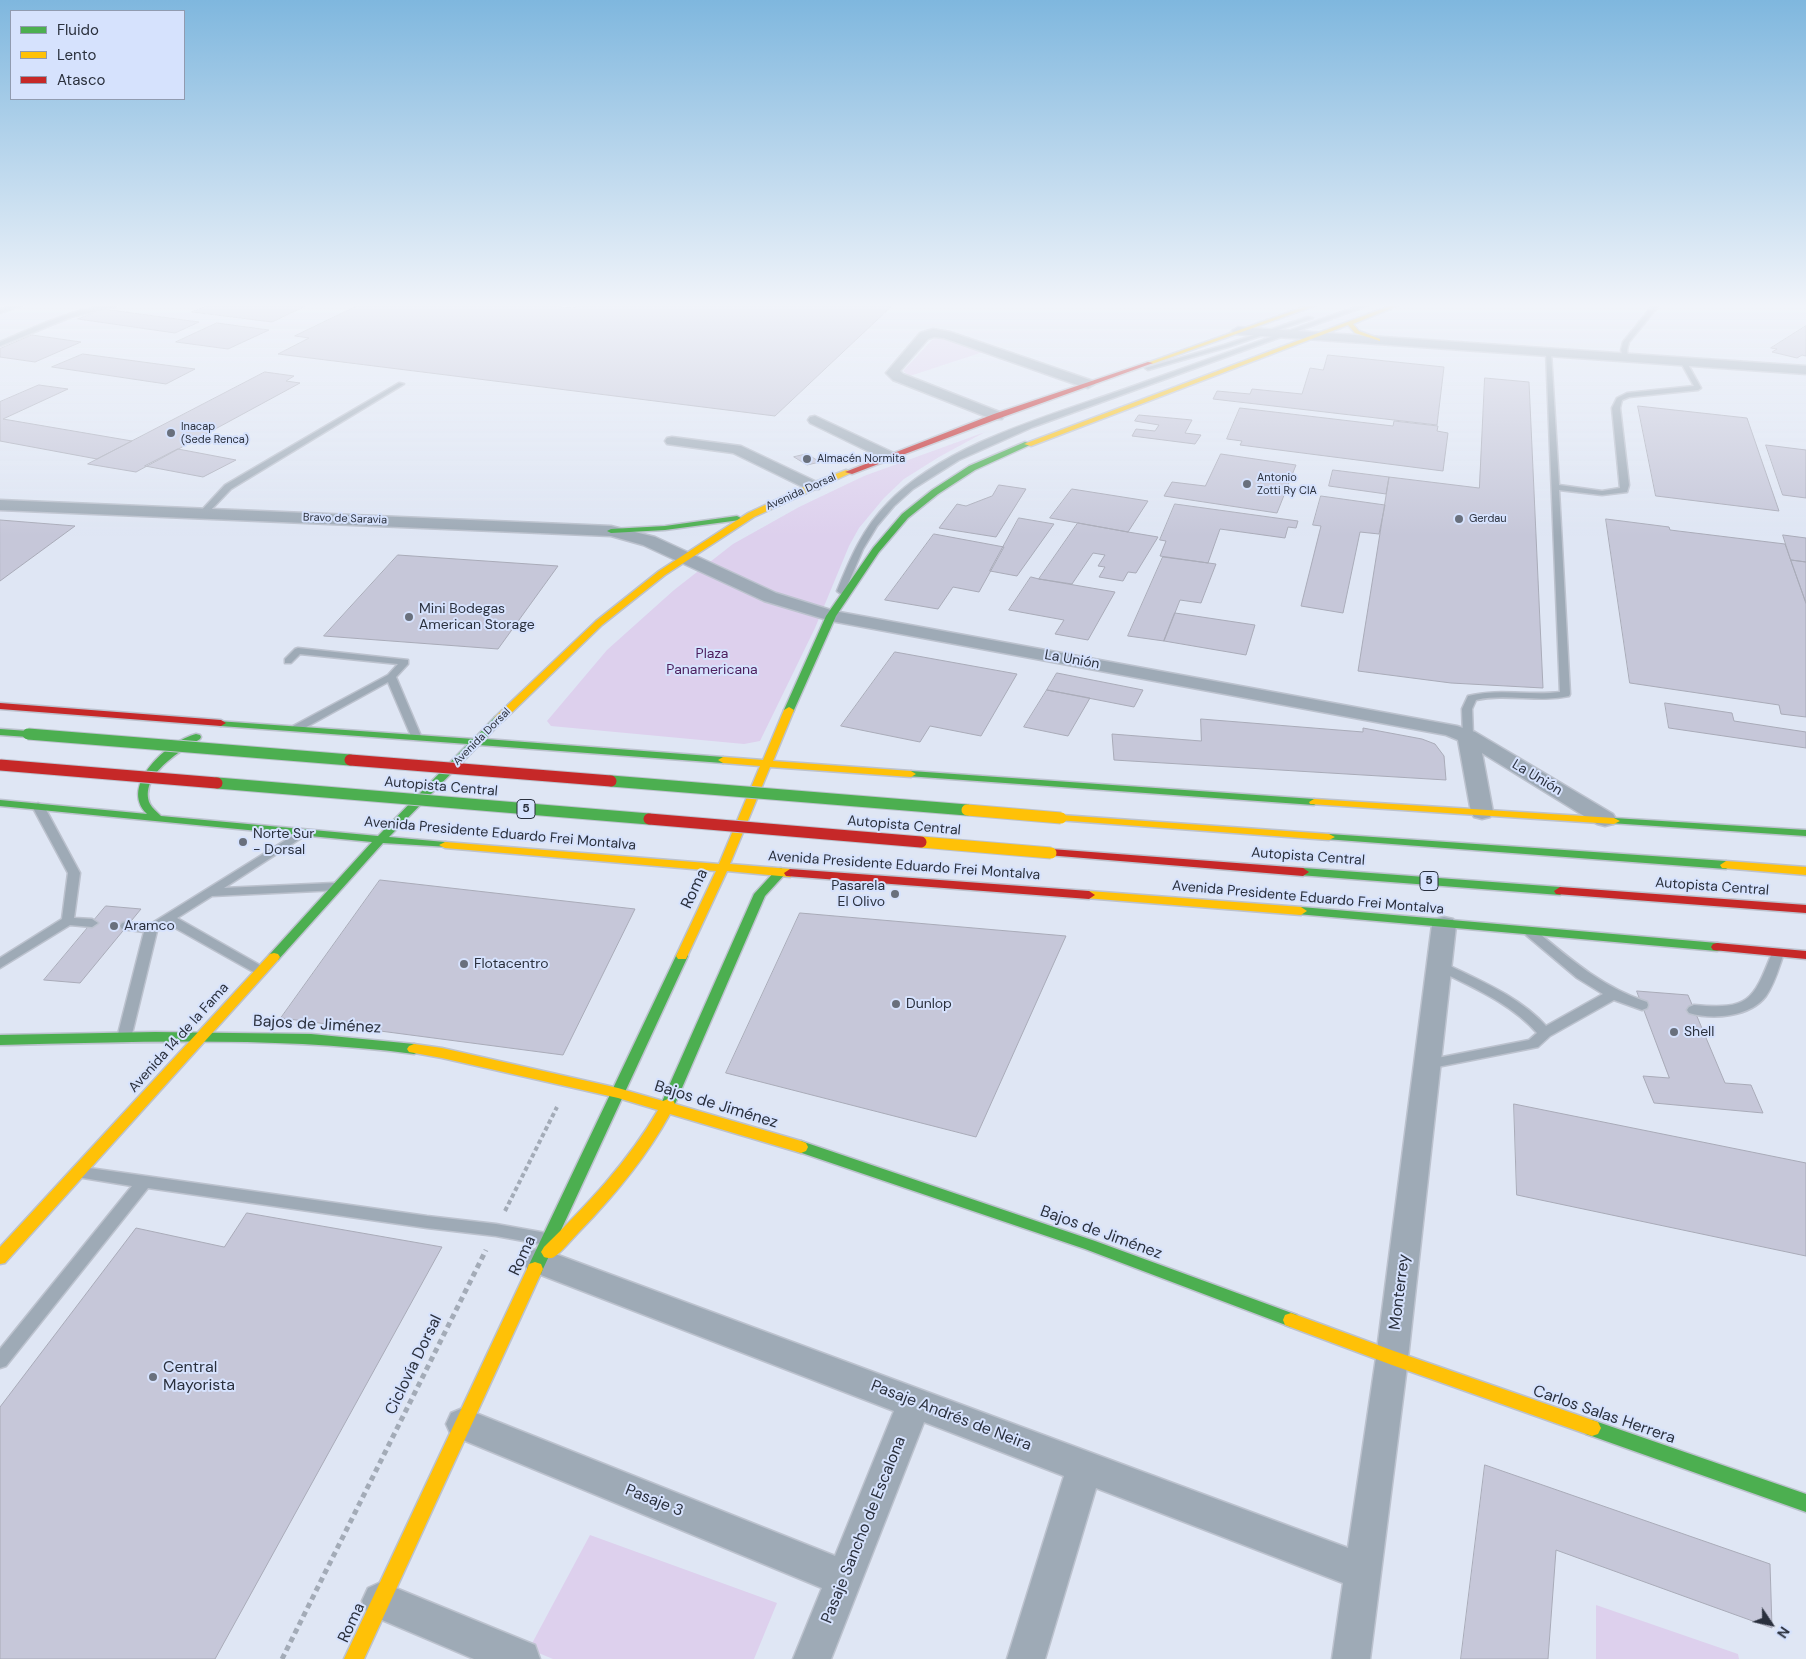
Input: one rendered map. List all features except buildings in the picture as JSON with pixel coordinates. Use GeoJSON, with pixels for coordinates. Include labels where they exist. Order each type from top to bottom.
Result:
{"type":"FeatureCollection","features":[{"type":"Feature","properties":{"kind":"main road","name":"Avenida Dorsal"},"geometry":{"type":"LineString","coordinates":[[380,840],[476,741],[599,623],[634,594],[685,557],[751,515],[813,486],[889,456],[1095,381]]}},
{"type":"Feature","properties":{"kind":"main road"},"geometry":{"type":"LineString","coordinates":[[723,867],[765,763],[831,616],[890,531],[905,516],[935,492],[972,468],[1051,433],[1189,381]]}},
{"type":"Feature","properties":{"kind":"main road"},"geometry":{"type":"LineString","coordinates":[[611,531],[665,528],[751,515]]}},
{"type":"Feature","properties":{"kind":"main road"},"geometry":{"type":"LineString","coordinates":[[0,706],[1056,785],[1806,833]]}},
{"type":"Feature","properties":{"kind":"main road"},"geometry":{"type":"LineString","coordinates":[[156,817],[150,813],[142,794],[143,785],[153,770],[180,746],[209,732],[240,723]]}},
{"type":"Feature","properties":{"kind":"main road","name":"Autopista Central"},"geometry":{"type":"LineString","coordinates":[[0,732],[1061,818],[1806,871]]}},
{"type":"Feature","properties":{"kind":"main road","name":"Autopista Central"},"geometry":{"type":"LineString","coordinates":[[0,765],[1051,853],[1806,909]]}},
{"type":"Feature","properties":{"kind":"main road","name":"Avenida Presidente Eduardo Frei Montalva"},"geometry":{"type":"LineString","coordinates":[[0,803],[380,840],[1217,904],[1806,955]]}},
{"type":"Feature","properties":{"kind":"main road","name":"Avenida 14 de la Fama"},"geometry":{"type":"LineString","coordinates":[[0,1258],[380,840]]}},
{"type":"Feature","properties":{"kind":"main road","name":"Roma"},"geometry":{"type":"LineString","coordinates":[[354,1659],[723,867]]}},
{"type":"Feature","properties":{"kind":"main road"},"geometry":{"type":"LineString","coordinates":[[544,1250],[574,1228],[605,1195],[642,1149],[668,1106],[760,894],[780,872]]}},
{"type":"Feature","properties":{"kind":"main road","name":"Bajos de Jiménez"},"geometry":{"type":"LineString","coordinates":[[0,1040],[200,1037],[307,1038],[376,1043],[442,1054],[570,1082],[668,1106],[842,1160],[1090,1245],[1392,1358]]}},
{"type":"Feature","properties":{"kind":"main road","name":"Carlos Salas Herrera"},"geometry":{"type":"LineString","coordinates":[[1392,1358],[1806,1504]]}},
{"type":"Feature","properties":{"kind":"street"},"geometry":{"type":"LineString","coordinates":[[907,381],[997,416]]}},
{"type":"Feature","properties":{"kind":"street"},"geometry":{"type":"LineString","coordinates":[[1081,381],[1088,384]]}},
{"type":"Feature","properties":{"kind":"street"},"geometry":{"type":"LineString","coordinates":[[815,420],[889,456]]}},
{"type":"Feature","properties":{"kind":"street"},"geometry":{"type":"LineString","coordinates":[[672,441],[736,449],[813,486]]}},
{"type":"Feature","properties":{"kind":"street","name":"Bravo de Saravia"},"geometry":{"type":"LineString","coordinates":[[0,505],[611,531],[649,541],[685,557]]}},
{"type":"Feature","properties":{"kind":"street","name":"La Unión"},"geometry":{"type":"LineString","coordinates":[[685,557],[770,597],[831,616],[1436,726],[1468,736],[1606,819]]}},
{"type":"Feature","properties":{"kind":"street"},"geometry":{"type":"LineString","coordinates":[[1468,736],[1482,812]]}},
{"type":"Feature","properties":{"kind":"street","name":"Monterrey"},"geometry":{"type":"LineString","coordinates":[[1351,1659],[1392,1358],[1444,925]]}},
{"type":"Feature","properties":{"kind":"street","name":"Pasaje Andrés de Neira"},"geometry":{"type":"LineString","coordinates":[[544,1250],[915,1402],[1362,1572]]}},
{"type":"Feature","properties":{"kind":"street","name":"Pasaje Sancho de Escalona"},"geometry":{"type":"LineString","coordinates":[[812,1659],[915,1402]]}},
{"type":"Feature","properties":{"kind":"street","name":"Pasaje 3"},"geometry":{"type":"LineString","coordinates":[[463,1424],[844,1578]]}},
{"type":"Feature","properties":{"kind":"street"},"geometry":{"type":"LineString","coordinates":[[1026,1659],[1085,1466]]}},
{"type":"Feature","properties":{"kind":"street"},"geometry":{"type":"LineString","coordinates":[[381,1601],[521,1659]]}},
{"type":"Feature","properties":{"kind":"lane"},"geometry":{"type":"LineString","coordinates":[[1088,384],[1097,381]]}},
{"type":"Feature","properties":{"kind":"lane"},"geometry":{"type":"LineString","coordinates":[[831,616],[859,547],[883,514],[902,494],[923,477],[976,447],[1030,425],[1153,381]]}},
{"type":"Feature","properties":{"kind":"lane"},"geometry":{"type":"LineString","coordinates":[[1468,736],[1467,709],[1472,698],[1489,693],[1551,697],[1565,694],[1550,381]]}},
{"type":"Feature","properties":{"kind":"lane"},"geometry":{"type":"LineString","coordinates":[[1555,487],[1602,493],[1624,490],[1616,408],[1619,399],[1627,394],[1698,388],[1694,381]]}},
{"type":"Feature","properties":{"kind":"lane"},"geometry":{"type":"LineString","coordinates":[[203,514],[228,487],[401,384]]}},
{"type":"Feature","properties":{"kind":"lane"},"geometry":{"type":"LineString","coordinates":[[288,661],[298,651],[404,662],[391,677],[297,728]]}},
{"type":"Feature","properties":{"kind":"lane"},"geometry":{"type":"LineString","coordinates":[[332,666],[342,655]]}},
{"type":"Feature","properties":{"kind":"lane"},"geometry":{"type":"LineString","coordinates":[[391,677],[416,736]]}},
{"type":"Feature","properties":{"kind":"lane"},"geometry":{"type":"LineString","coordinates":[[38,806],[74,874],[68,921]]}},
{"type":"Feature","properties":{"kind":"lane"},"geometry":{"type":"LineString","coordinates":[[126,926],[150,929],[302,833]]}},
{"type":"Feature","properties":{"kind":"lane"},"geometry":{"type":"LineString","coordinates":[[209,892],[338,887]]}},
{"type":"Feature","properties":{"kind":"lane"},"geometry":{"type":"LineString","coordinates":[[167,918],[261,971]]}},
{"type":"Feature","properties":{"kind":"lane"},"geometry":{"type":"LineString","coordinates":[[0,964],[68,921],[92,924]]}},
{"type":"Feature","properties":{"kind":"lane"},"geometry":{"type":"LineString","coordinates":[[124,1038],[150,929]]}},
{"type":"Feature","properties":{"kind":"lane"},"geometry":{"type":"LineString","coordinates":[[1528,931],[1589,982],[1612,995],[1642,1005]]}},
{"type":"Feature","properties":{"kind":"lane"},"geometry":{"type":"LineString","coordinates":[[1694,1010],[1710,1012],[1731,1010],[1753,1001],[1761,992],[1778,952]]}},
{"type":"Feature","properties":{"kind":"lane"},"geometry":{"type":"LineString","coordinates":[[1438,965],[1520,1010],[1535,1020],[1545,1033]]}},
{"type":"Feature","properties":{"kind":"lane"},"geometry":{"type":"LineString","coordinates":[[1427,1064],[1533,1044],[1545,1033],[1612,995]]}},
{"type":"Feature","properties":{"kind":"lane"},"geometry":{"type":"LineString","coordinates":[[78,1173],[496,1230],[544,1250]]}},
{"type":"Feature","properties":{"kind":"lane"},"geometry":{"type":"LineString","coordinates":[[0,1360],[144,1182]]}},
{"type":"Feature","properties":{"kind":"path","name":"Ciclovía Dorsal"},"geometry":{"type":"LineString","coordinates":[[282,1659],[570,1082]]}},
{"type":"Feature","properties":{"kind":"green space","name":"Plaza Panamericana"},"geometry":{"type":"Polygon","coordinates":[[[985,432],[904,479],[884,498],[859,528],[849,546],[815,628],[760,741],[744,744],[551,726],[547,721],[607,650],[674,590],[733,544],[799,507],[864,476],[985,432]]]}},
{"type":"Feature","properties":{"kind":"green space"},"geometry":{"type":"Polygon","coordinates":[[[590,1535],[777,1603],[754,1659],[553,1659],[529,1649],[590,1535]]]}},
{"type":"Feature","properties":{"kind":"green space"},"geometry":{"type":"Polygon","coordinates":[[[1596,1605],[1738,1654],[1739,1659],[1596,1659],[1596,1605]]]}},
{"type":"Feature","properties":{"kind":"traffic: fast"},"geometry":{"type":"LineString","coordinates":[[789,710],[831,616],[876,550],[905,516],[935,492],[972,468],[1028,444]]}},
{"type":"Feature","properties":{"kind":"traffic: fast"},"geometry":{"type":"LineString","coordinates":[[611,531],[665,528],[737,518]]}},
{"type":"Feature","properties":{"kind":"traffic: fast"},"geometry":{"type":"LineString","coordinates":[[274,957],[380,840],[499,719]]}},
{"type":"Feature","properties":{"kind":"traffic: fast"},"geometry":{"type":"LineString","coordinates":[[221,723],[723,760]]}},
{"type":"Feature","properties":{"kind":"traffic: fast"},"geometry":{"type":"LineString","coordinates":[[0,732],[28,734]]}},
{"type":"Feature","properties":{"kind":"traffic: fast"},"geometry":{"type":"LineString","coordinates":[[28,734],[350,760]]}},
{"type":"Feature","properties":{"kind":"traffic: fast"},"geometry":{"type":"LineString","coordinates":[[156,817],[145,806],[142,795],[149,774],[177,748],[196,737]]}},
{"type":"Feature","properties":{"kind":"traffic: fast"},"geometry":{"type":"LineString","coordinates":[[911,774],[1314,802]]}},
{"type":"Feature","properties":{"kind":"traffic: fast"},"geometry":{"type":"LineString","coordinates":[[611,781],[967,810]]}},
{"type":"Feature","properties":{"kind":"traffic: fast"},"geometry":{"type":"LineString","coordinates":[[217,783],[649,819]]}},
{"type":"Feature","properties":{"kind":"traffic: fast"},"geometry":{"type":"LineString","coordinates":[[0,803],[445,845]]}},
{"type":"Feature","properties":{"kind":"traffic: fast"},"geometry":{"type":"LineString","coordinates":[[1614,821],[1806,833]]}},
{"type":"Feature","properties":{"kind":"traffic: fast"},"geometry":{"type":"LineString","coordinates":[[1329,837],[1726,865]]}},
{"type":"Feature","properties":{"kind":"traffic: fast"},"geometry":{"type":"LineString","coordinates":[[668,1104],[760,894],[781,872]]}},
{"type":"Feature","properties":{"kind":"traffic: fast"},"geometry":{"type":"LineString","coordinates":[[1303,872],[1560,891]]}},
{"type":"Feature","properties":{"kind":"traffic: fast"},"geometry":{"type":"LineString","coordinates":[[1301,911],[1717,947]]}},
{"type":"Feature","properties":{"kind":"traffic: fast"},"geometry":{"type":"LineString","coordinates":[[535,1269],[682,956]]}},
{"type":"Feature","properties":{"kind":"traffic: fast"},"geometry":{"type":"LineString","coordinates":[[0,1040],[155,1036],[259,1036],[311,1038],[414,1049]]}},
{"type":"Feature","properties":{"kind":"traffic: fast"},"geometry":{"type":"LineString","coordinates":[[801,1147],[1090,1245],[1291,1320]]}},
{"type":"Feature","properties":{"kind":"traffic: fast"},"geometry":{"type":"LineString","coordinates":[[1592,1428],[1806,1503]]}},
{"type":"Feature","properties":{"kind":"traffic: slow"},"geometry":{"type":"LineString","coordinates":[[1028,444],[1194,381]]}},
{"type":"Feature","properties":{"kind":"traffic: slow"},"geometry":{"type":"LineString","coordinates":[[499,719],[599,623],[662,573],[751,515],[813,486],[849,472]]}},
{"type":"Feature","properties":{"kind":"traffic: slow"},"geometry":{"type":"LineString","coordinates":[[682,956],[723,867],[789,710]]}},
{"type":"Feature","properties":{"kind":"traffic: slow"},"geometry":{"type":"LineString","coordinates":[[723,760],[911,774]]}},
{"type":"Feature","properties":{"kind":"traffic: slow"},"geometry":{"type":"LineString","coordinates":[[1314,802],[1614,821]]}},
{"type":"Feature","properties":{"kind":"traffic: slow"},"geometry":{"type":"LineString","coordinates":[[967,810],[1061,818]]}},
{"type":"Feature","properties":{"kind":"traffic: slow"},"geometry":{"type":"LineString","coordinates":[[1061,818],[1329,837]]}},
{"type":"Feature","properties":{"kind":"traffic: slow"},"geometry":{"type":"LineString","coordinates":[[921,842],[1051,853]]}},
{"type":"Feature","properties":{"kind":"traffic: slow"},"geometry":{"type":"LineString","coordinates":[[445,845],[790,873]]}},
{"type":"Feature","properties":{"kind":"traffic: slow"},"geometry":{"type":"LineString","coordinates":[[1726,865],[1806,871]]}},
{"type":"Feature","properties":{"kind":"traffic: slow"},"geometry":{"type":"LineString","coordinates":[[1089,895],[1301,911]]}},
{"type":"Feature","properties":{"kind":"traffic: slow"},"geometry":{"type":"LineString","coordinates":[[0,1258],[274,957]]}},
{"type":"Feature","properties":{"kind":"traffic: slow"},"geometry":{"type":"LineString","coordinates":[[414,1049],[442,1053],[618,1093],[801,1147]]}},
{"type":"Feature","properties":{"kind":"traffic: slow"},"geometry":{"type":"LineString","coordinates":[[549,1252],[614,1183],[644,1145],[668,1104]]}},
{"type":"Feature","properties":{"kind":"traffic: slow"},"geometry":{"type":"LineString","coordinates":[[354,1659],[535,1269]]}},
{"type":"Feature","properties":{"kind":"traffic: slow"},"geometry":{"type":"LineString","coordinates":[[1291,1320],[1392,1358],[1592,1428]]}},
{"type":"Feature","properties":{"kind":"traffic: jam"},"geometry":{"type":"LineString","coordinates":[[849,472],[997,416],[1097,381]]}},
{"type":"Feature","properties":{"kind":"traffic: jam"},"geometry":{"type":"LineString","coordinates":[[0,706],[221,723]]}},
{"type":"Feature","properties":{"kind":"traffic: jam"},"geometry":{"type":"LineString","coordinates":[[350,760],[611,781]]}},
{"type":"Feature","properties":{"kind":"traffic: jam"},"geometry":{"type":"LineString","coordinates":[[0,765],[217,783]]}},
{"type":"Feature","properties":{"kind":"traffic: jam"},"geometry":{"type":"LineString","coordinates":[[649,819],[921,842]]}},
{"type":"Feature","properties":{"kind":"traffic: jam"},"geometry":{"type":"LineString","coordinates":[[1051,853],[1303,872]]}},
{"type":"Feature","properties":{"kind":"traffic: jam"},"geometry":{"type":"LineString","coordinates":[[790,873],[1089,895]]}},
{"type":"Feature","properties":{"kind":"traffic: jam"},"geometry":{"type":"LineString","coordinates":[[1560,891],[1806,909]]}},
{"type":"Feature","properties":{"kind":"traffic: jam"},"geometry":{"type":"LineString","coordinates":[[1717,947],[1806,955]]}},
{"type":"Feature","properties":{"kind":"place","name":"Inacap (Sede Renca)"},"geometry":{"type":"Point","coordinates":[171,433]}},
{"type":"Feature","properties":{"kind":"place","name":"Almacén Normita"},"geometry":{"type":"Point","coordinates":[807,459]}},
{"type":"Feature","properties":{"kind":"place","name":"Antonio Zotti Ry CIA"},"geometry":{"type":"Point","coordinates":[1247,484]}},
{"type":"Feature","properties":{"kind":"place","name":"Gerdau"},"geometry":{"type":"Point","coordinates":[1459,519]}},
{"type":"Feature","properties":{"kind":"place","name":"Mini Bodegas American Storage"},"geometry":{"type":"Point","coordinates":[409,617]}},
{"type":"Feature","properties":{"kind":"place","name":"Norte Sur - Dorsal"},"geometry":{"type":"Point","coordinates":[243,842]}},
{"type":"Feature","properties":{"kind":"place","name":"Pasarela El Olivo"},"geometry":{"type":"Point","coordinates":[895,894]}},
{"type":"Feature","properties":{"kind":"place","name":"Aramco"},"geometry":{"type":"Point","coordinates":[114,926]}},
{"type":"Feature","properties":{"kind":"place","name":"Flotacentro"},"geometry":{"type":"Point","coordinates":[464,964]}},
{"type":"Feature","properties":{"kind":"place","name":"Dunlop"},"geometry":{"type":"Point","coordinates":[896,1004]}},
{"type":"Feature","properties":{"kind":"place","name":"Shell"},"geometry":{"type":"Point","coordinates":[1674,1032]}},
{"type":"Feature","properties":{"kind":"place","name":"Central Mayorista"},"geometry":{"type":"Point","coordinates":[153,1377]}}]}
